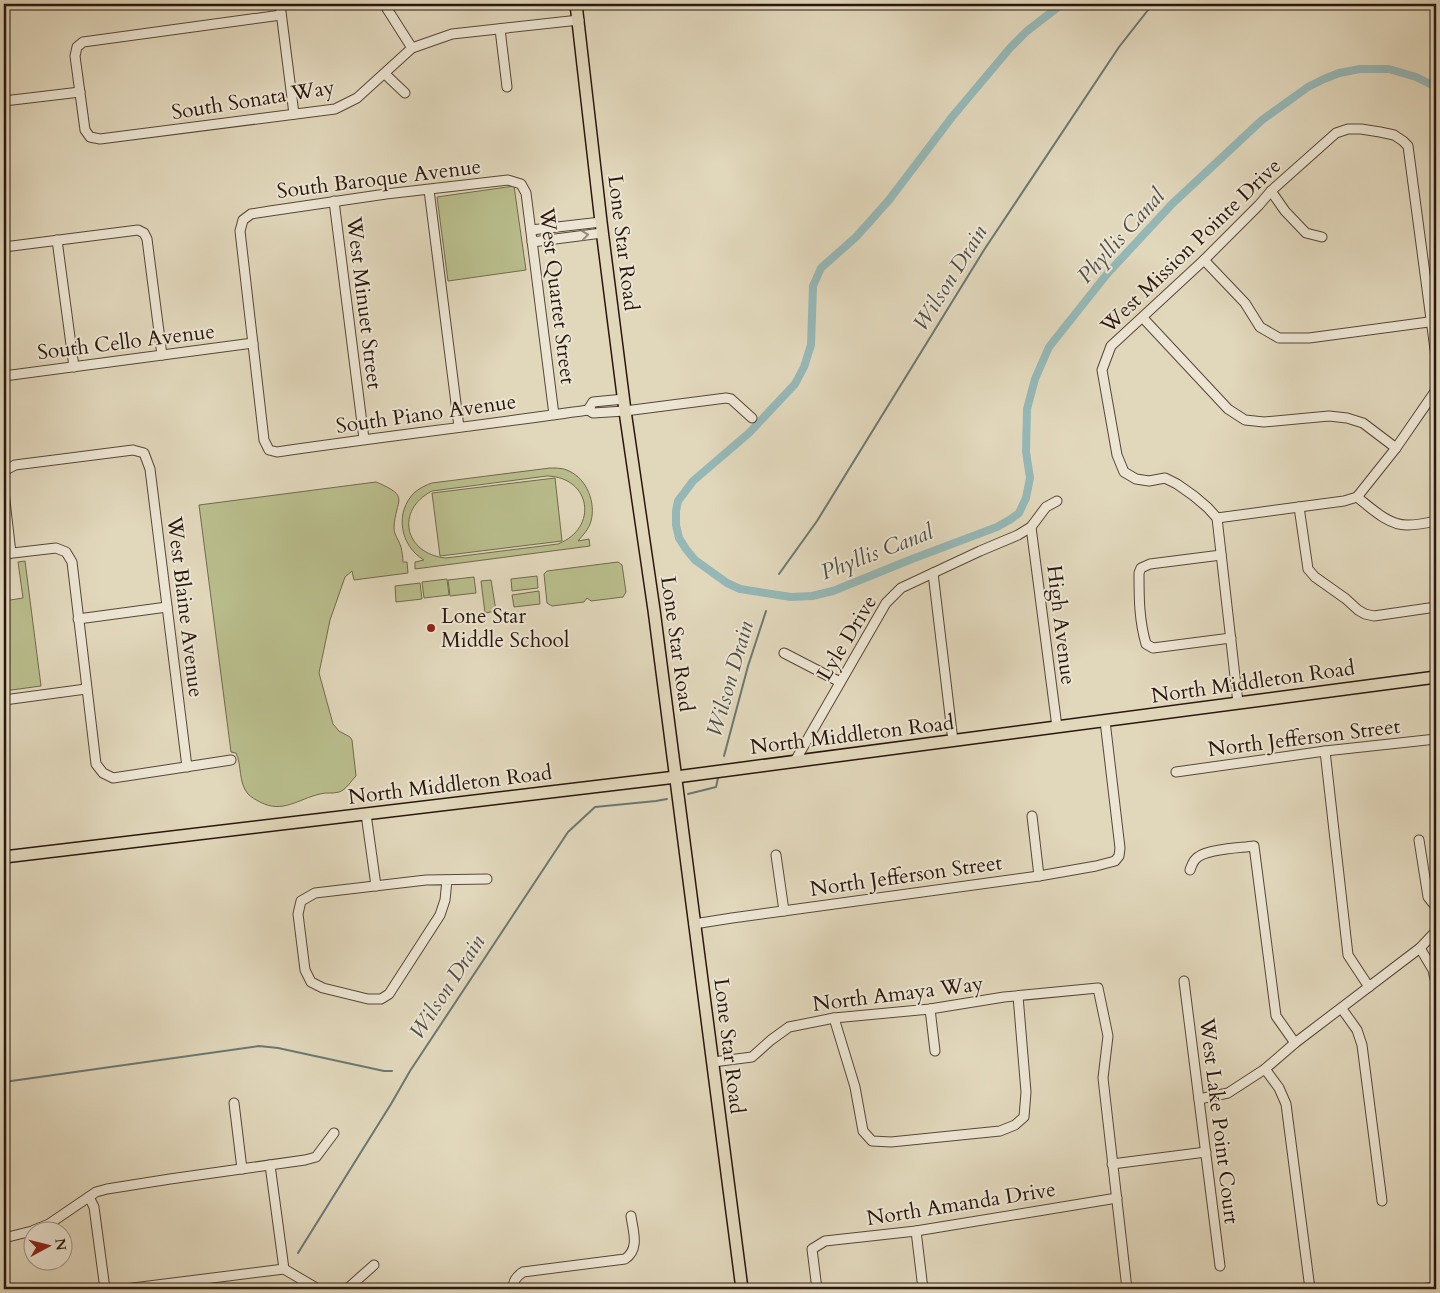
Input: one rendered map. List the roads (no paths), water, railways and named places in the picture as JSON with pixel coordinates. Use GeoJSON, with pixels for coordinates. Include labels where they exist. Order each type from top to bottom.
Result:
{"type":"FeatureCollection","features":[{"type":"Feature","properties":{"kind":"main road","name":"Lone Star Road"},"geometry":{"type":"LineString","coordinates":[[576,4],[624,405],[654,610],[742,1289]]}},
{"type":"Feature","properties":{"kind":"main road","name":"North Middleton Road"},"geometry":{"type":"LineString","coordinates":[[4,857],[676,777],[1436,677]]}},
{"type":"Feature","properties":{"kind":"street"},"geometry":{"type":"LineString","coordinates":[[280,4],[294,114]]}},
{"type":"Feature","properties":{"kind":"street"},"geometry":{"type":"LineString","coordinates":[[384,4],[412,48]]}},
{"type":"Feature","properties":{"kind":"street"},"geometry":{"type":"LineString","coordinates":[[4,101],[80,92],[75,56],[77,47],[83,42],[282,15]]}},
{"type":"Feature","properties":{"kind":"street","name":"South Sonata Way"},"geometry":{"type":"LineString","coordinates":[[80,92],[85,130],[90,136],[100,139],[335,109],[357,98],[412,48],[452,34],[578,20]]}},
{"type":"Feature","properties":{"kind":"street"},"geometry":{"type":"LineString","coordinates":[[500,29],[507,87]]}},
{"type":"Feature","properties":{"kind":"street"},"geometry":{"type":"LineString","coordinates":[[384,74],[405,93]]}},
{"type":"Feature","properties":{"kind":"street","name":"West Mission Pointe Drive"},"geometry":{"type":"LineString","coordinates":[[1217,518],[1194,496],[1165,478],[1150,481],[1136,479],[1124,472],[1117,455],[1102,370],[1111,346],[1204,260],[1271,191],[1336,133],[1348,129],[1361,129],[1394,135],[1408,146],[1434,322]]}},
{"type":"Feature","properties":{"kind":"street"},"geometry":{"type":"LineString","coordinates":[[4,131],[4,144]]}},
{"type":"Feature","properties":{"kind":"street","name":"South Baroque Avenue"},"geometry":{"type":"LineString","coordinates":[[253,343],[240,231],[243,220],[252,214],[386,194],[508,180],[521,184]]}},
{"type":"Feature","properties":{"kind":"street","name":"West Quartet Street"},"geometry":{"type":"LineString","coordinates":[[521,184],[526,193],[554,414]]}},
{"type":"Feature","properties":{"kind":"street"},"geometry":{"type":"LineString","coordinates":[[429,190],[459,427]]}},
{"type":"Feature","properties":{"kind":"street"},"geometry":{"type":"LineString","coordinates":[[1271,191],[1285,211],[1306,232],[1322,237]]}},
{"type":"Feature","properties":{"kind":"street","name":"West Minuet Street"},"geometry":{"type":"LineString","coordinates":[[334,201],[364,439]]}},
{"type":"Feature","properties":{"kind":"street"},"geometry":{"type":"LineString","coordinates":[[531,230],[602,227]]}},
{"type":"Feature","properties":{"kind":"street"},"geometry":{"type":"LineString","coordinates":[[532,242],[602,227]]}},
{"type":"Feature","properties":{"kind":"street"},"geometry":{"type":"LineString","coordinates":[[4,247],[138,230],[144,233],[147,240],[162,355]]}},
{"type":"Feature","properties":{"kind":"street"},"geometry":{"type":"LineString","coordinates":[[58,240],[74,367]]}},
{"type":"Feature","properties":{"kind":"street"},"geometry":{"type":"LineString","coordinates":[[1204,260],[1245,303],[1260,327],[1279,338],[1309,338],[1434,322],[1436,356]]}},
{"type":"Feature","properties":{"kind":"street"},"geometry":{"type":"LineString","coordinates":[[1143,318],[1228,409],[1245,420],[1264,422],[1329,416],[1346,418],[1363,423],[1396,448]]}},
{"type":"Feature","properties":{"kind":"street","name":"South Piano Avenue"},"geometry":{"type":"LineString","coordinates":[[253,343],[264,440],[269,450],[277,452],[554,414],[588,410],[593,413],[624,405],[726,398],[731,399],[752,418]]}},
{"type":"Feature","properties":{"kind":"street","name":"South Cello Avenue"},"geometry":{"type":"LineString","coordinates":[[4,376],[253,343]]}},
{"type":"Feature","properties":{"kind":"street"},"geometry":{"type":"LineString","coordinates":[[1238,703],[1217,518],[1299,508],[1344,501],[1357,497],[1396,448],[1436,390]]}},
{"type":"Feature","properties":{"kind":"street","name":"West Blaine Avenue"},"geometry":{"type":"LineString","coordinates":[[4,471],[15,465],[133,450],[144,453],[150,469],[187,767]]}},
{"type":"Feature","properties":{"kind":"street"},"geometry":{"type":"LineString","coordinates":[[4,492],[7,554],[56,548],[66,552],[72,562],[96,764],[103,773],[113,778],[231,760]]}},
{"type":"Feature","properties":{"kind":"street"},"geometry":{"type":"LineString","coordinates":[[1357,497],[1388,520],[1398,524],[1408,526],[1436,521]]}},
{"type":"Feature","properties":{"kind":"street","name":"Lyle Drive"},"geometry":{"type":"LineString","coordinates":[[795,761],[886,604],[900,588],[933,574],[980,550],[1018,535],[1031,527],[1046,507],[1057,501]]}},
{"type":"Feature","properties":{"kind":"street"},"geometry":{"type":"LineString","coordinates":[[1299,508],[1308,569],[1358,610],[1374,616],[1436,607]]}},
{"type":"Feature","properties":{"kind":"street","name":"High Avenue"},"geometry":{"type":"LineString","coordinates":[[1031,527],[1057,727]]}},
{"type":"Feature","properties":{"kind":"street"},"geometry":{"type":"LineString","coordinates":[[1221,555],[1150,564],[1141,568],[1139,573],[1141,628],[1146,644],[1153,648],[1231,638]]}},
{"type":"Feature","properties":{"kind":"street"},"geometry":{"type":"LineString","coordinates":[[933,574],[953,740]]}},
{"type":"Feature","properties":{"kind":"street"},"geometry":{"type":"LineString","coordinates":[[78,620],[167,607]]}},
{"type":"Feature","properties":{"kind":"street"},"geometry":{"type":"LineString","coordinates":[[784,653],[840,682]]}},
{"type":"Feature","properties":{"kind":"street"},"geometry":{"type":"LineString","coordinates":[[4,700],[86,689]]}},
{"type":"Feature","properties":{"kind":"street","name":"North Jefferson Street"},"geometry":{"type":"LineString","coordinates":[[694,924],[1039,876],[1115,861],[1119,856],[1120,848],[1106,721]]}},
{"type":"Feature","properties":{"kind":"street","name":"North Jefferson Street"},"geometry":{"type":"LineString","coordinates":[[1176,772],[1325,751],[1436,739]]}},
{"type":"Feature","properties":{"kind":"street"},"geometry":{"type":"LineString","coordinates":[[1325,751],[1348,955],[1368,987]]}},
{"type":"Feature","properties":{"kind":"street"},"geometry":{"type":"LineString","coordinates":[[366,814],[376,886]]}},
{"type":"Feature","properties":{"kind":"street"},"geometry":{"type":"LineString","coordinates":[[1032,816],[1039,876]]}},
{"type":"Feature","properties":{"kind":"street"},"geometry":{"type":"LineString","coordinates":[[1419,840],[1428,897],[1436,907]]}},
{"type":"Feature","properties":{"kind":"street"},"geometry":{"type":"LineString","coordinates":[[1190,870],[1198,856],[1206,853],[1254,846],[1276,1016],[1296,1043]]}},
{"type":"Feature","properties":{"kind":"street"},"geometry":{"type":"LineString","coordinates":[[776,855],[784,911]]}},
{"type":"Feature","properties":{"kind":"street"},"geometry":{"type":"LineString","coordinates":[[446,880],[445,900],[440,914],[389,994],[381,999],[368,999],[323,988],[311,982],[305,970],[298,914],[301,901],[315,893],[426,880],[487,879]]}},
{"type":"Feature","properties":{"kind":"street"},"geometry":{"type":"LineString","coordinates":[[1199,1099],[1228,1094],[1264,1069],[1420,948],[1436,931]]}},
{"type":"Feature","properties":{"kind":"street"},"geometry":{"type":"LineString","coordinates":[[1420,948],[1433,970],[1436,983]]}},
{"type":"Feature","properties":{"kind":"street","name":"West Lake Point Court"},"geometry":{"type":"LineString","coordinates":[[1184,981],[1220,1266]]}},
{"type":"Feature","properties":{"kind":"street","name":"North Amaya Way"},"geometry":{"type":"LineString","coordinates":[[713,1062],[752,1057],[789,1027],[834,1018],[930,1009],[1018,996],[1098,988],[1108,1036],[1103,1078],[1112,1164]]}},
{"type":"Feature","properties":{"kind":"street"},"geometry":{"type":"LineString","coordinates":[[834,1018],[855,1087],[863,1131],[872,1141],[891,1142],[950,1137],[1000,1131],[1015,1125],[1024,1117],[1026,1092],[1018,996]]}},
{"type":"Feature","properties":{"kind":"street"},"geometry":{"type":"LineString","coordinates":[[1342,1008],[1357,1030],[1362,1045],[1382,1201]]}},
{"type":"Feature","properties":{"kind":"street"},"geometry":{"type":"LineString","coordinates":[[930,1009],[934,1051]]}},
{"type":"Feature","properties":{"kind":"street"},"geometry":{"type":"LineString","coordinates":[[1264,1069],[1278,1088],[1286,1104],[1310,1289]]}},
{"type":"Feature","properties":{"kind":"street"},"geometry":{"type":"LineString","coordinates":[[234,1103],[242,1169]]}},
{"type":"Feature","properties":{"kind":"street"},"geometry":{"type":"LineString","coordinates":[[55,1220],[96,1192],[108,1189],[316,1157],[334,1133]]}},
{"type":"Feature","properties":{"kind":"street"},"geometry":{"type":"LineString","coordinates":[[1127,1289],[1112,1164],[1206,1152]]}},
{"type":"Feature","properties":{"kind":"street"},"geometry":{"type":"LineString","coordinates":[[270,1165],[284,1269]]}},
{"type":"Feature","properties":{"kind":"street"},"geometry":{"type":"LineString","coordinates":[[89,1197],[94,1207],[105,1289]]}},
{"type":"Feature","properties":{"kind":"street","name":"North Amanda Drive"},"geometry":{"type":"LineString","coordinates":[[816,1289],[812,1248],[825,1242],[916,1231],[1117,1198]]}},
{"type":"Feature","properties":{"kind":"street"},"geometry":{"type":"LineString","coordinates":[[513,1289],[516,1277],[523,1272],[625,1259],[633,1251],[634,1245],[631,1216]]}},
{"type":"Feature","properties":{"kind":"street"},"geometry":{"type":"LineString","coordinates":[[916,1231],[923,1289]]}},
{"type":"Feature","properties":{"kind":"street"},"geometry":{"type":"LineString","coordinates":[[4,1238],[22,1234]]}},
{"type":"Feature","properties":{"kind":"street"},"geometry":{"type":"LineString","coordinates":[[346,1289],[374,1265]]}},
{"type":"Feature","properties":{"kind":"street"},"geometry":{"type":"LineString","coordinates":[[125,1289],[284,1269],[318,1289]]}},
{"type":"Feature","properties":{"kind":"street"},"geometry":{"type":"LineString","coordinates":[[1420,1289],[1436,1287]]}},
{"type":"Feature","properties":{"kind":"waterway","name":"Phyllis Canal"},"geometry":{"type":"LineString","coordinates":[[1062,4],[1027,31],[1010,48],[952,117],[889,200],[856,237],[821,268],[813,286],[811,345],[804,367],[795,384],[749,433],[693,481],[678,501],[676,525],[679,538],[695,560],[727,583],[740,589],[791,597],[812,596],[833,591],[997,527],[1011,519],[1019,513],[1026,498],[1030,478],[1026,452],[1027,409],[1035,379],[1049,347],[1107,274],[1172,204],[1262,120],[1308,87],[1324,79],[1339,73],[1360,69],[1389,69],[1416,77],[1436,87]]}},
{"type":"Feature","properties":{"kind":"waterway","name":"Wilson Drain"},"geometry":{"type":"LineString","coordinates":[[779,574],[817,521],[984,250],[1119,47],[1148,10],[1156,4]]}},
{"type":"Feature","properties":{"kind":"waterway","name":"Wilson Drain"},"geometry":{"type":"LineString","coordinates":[[724,756],[748,666],[766,611]]}},
{"type":"Feature","properties":{"kind":"waterway","name":"Wilson Drain"},"geometry":{"type":"LineString","coordinates":[[688,794],[716,787],[718,778]]}},
{"type":"Feature","properties":{"kind":"waterway","name":"Wilson Drain"},"geometry":{"type":"LineString","coordinates":[[298,1253],[410,1071],[568,832],[595,807],[667,799]]}},
{"type":"Feature","properties":{"kind":"waterway"},"geometry":{"type":"LineString","coordinates":[[4,1082],[259,1046],[278,1048],[384,1071],[392,1071]]}},
{"type":"Feature","properties":{"kind":"waterway","name":"Wilson Drain"},"geometry":{"type":"LineString","coordinates":[[277,1289],[280,1285]]}},
{"type":"Feature","properties":{"kind":"place","name":"Lone Star Middle School"},"geometry":{"type":"Point","coordinates":[431,628]}}]}
